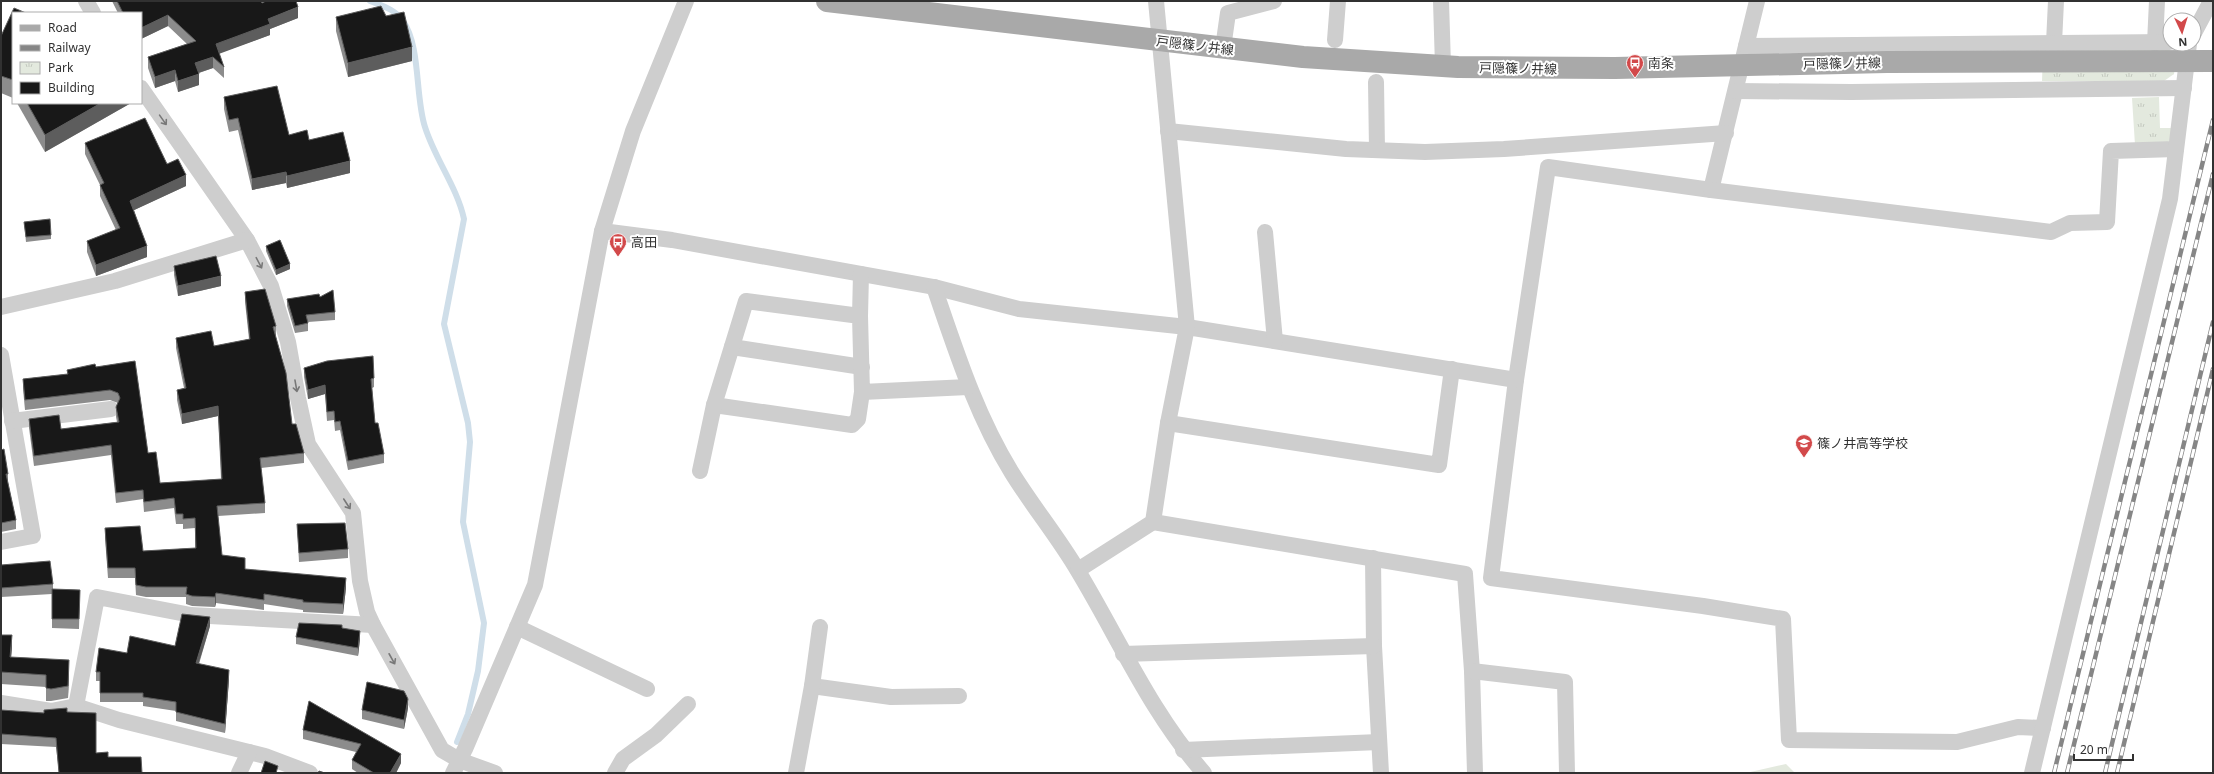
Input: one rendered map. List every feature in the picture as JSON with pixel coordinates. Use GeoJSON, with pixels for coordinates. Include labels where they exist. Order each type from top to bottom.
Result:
{"type":"FeatureCollection","features":[{"type":"Feature","properties":{"kind":"main road","name":"戸隠篠ノ井線"},"geometry":{"type":"LineString","coordinates":[[827,1],[1303,57],[1444,66],[1615,68],[1744,55],[1887,62],[2213,60]]}},
{"type":"Feature","properties":{"kind":"street"},"geometry":{"type":"LineString","coordinates":[[86,1],[92,12]]}},
{"type":"Feature","properties":{"kind":"street"},"geometry":{"type":"LineString","coordinates":[[456,767],[536,585],[602,231],[633,131],[686,1]]}},
{"type":"Feature","properties":{"kind":"street"},"geometry":{"type":"LineString","coordinates":[[1153,522],[1168,422],[1187,327],[1156,1]]}},
{"type":"Feature","properties":{"kind":"street"},"geometry":{"type":"LineString","coordinates":[[1223,48],[1228,13],[1274,1]]}},
{"type":"Feature","properties":{"kind":"street"},"geometry":{"type":"LineString","coordinates":[[1335,40],[1338,1]]}},
{"type":"Feature","properties":{"kind":"street"},"geometry":{"type":"LineString","coordinates":[[1442,1],[1444,66]]}},
{"type":"Feature","properties":{"kind":"street"},"geometry":{"type":"LineString","coordinates":[[1711,190],[1757,1]]}},
{"type":"Feature","properties":{"kind":"street"},"geometry":{"type":"LineString","coordinates":[[2054,43],[2056,1]]}},
{"type":"Feature","properties":{"kind":"street"},"geometry":{"type":"LineString","coordinates":[[1744,55],[2054,43],[2162,42],[2157,1]]}},
{"type":"Feature","properties":{"kind":"street"},"geometry":{"type":"LineString","coordinates":[[2202,18],[2211,1]]}},
{"type":"Feature","properties":{"kind":"street"},"geometry":{"type":"LineString","coordinates":[[2032,773],[2170,198],[2188,52]]}},
{"type":"Feature","properties":{"kind":"street"},"geometry":{"type":"LineString","coordinates":[[1376,82],[1377,150]]}},
{"type":"Feature","properties":{"kind":"street"},"geometry":{"type":"LineString","coordinates":[[1736,91],[1851,92],[2184,88]]}},
{"type":"Feature","properties":{"kind":"street"},"geometry":{"type":"LineString","coordinates":[[142,89],[247,240],[272,286],[284,328],[308,444],[353,513],[360,580],[367,612],[373,625],[442,750],[456,767],[495,773]]}},
{"type":"Feature","properties":{"kind":"street"},"geometry":{"type":"LineString","coordinates":[[1168,131],[1339,148],[1425,152],[1546,146],[1726,133]]}},
{"type":"Feature","properties":{"kind":"street"},"geometry":{"type":"LineString","coordinates":[[1546,146],[1548,167],[1516,380],[1491,578],[1703,606],[1783,619],[1789,740],[1957,742],[2018,727],[2043,728]]}},
{"type":"Feature","properties":{"kind":"street"},"geometry":{"type":"LineString","coordinates":[[1548,167],[1711,190],[2051,232],[2070,223],[2107,222],[2111,151],[2176,149]]}},
{"type":"Feature","properties":{"kind":"street"},"geometry":{"type":"LineString","coordinates":[[602,231],[672,240],[934,287],[1019,309],[1187,327],[1516,380]]}},
{"type":"Feature","properties":{"kind":"street"},"geometry":{"type":"LineString","coordinates":[[1265,232],[1275,341]]}},
{"type":"Feature","properties":{"kind":"street"},"geometry":{"type":"LineString","coordinates":[[1,307],[115,281],[247,240]]}},
{"type":"Feature","properties":{"kind":"street"},"geometry":{"type":"LineString","coordinates":[[714,405],[852,425],[858,419],[862,392],[860,316],[861,274]]}},
{"type":"Feature","properties":{"kind":"street"},"geometry":{"type":"LineString","coordinates":[[934,287],[968,387],[1012,473],[1078,570],[1123,654],[1183,750],[1204,773]]}},
{"type":"Feature","properties":{"kind":"street"},"geometry":{"type":"LineString","coordinates":[[700,471],[714,405],[746,301],[860,316]]}},
{"type":"Feature","properties":{"kind":"street"},"geometry":{"type":"LineString","coordinates":[[732,347],[862,368]]}},
{"type":"Feature","properties":{"kind":"street"},"geometry":{"type":"LineString","coordinates":[[1,355],[9,430],[33,536],[1,542]]}},
{"type":"Feature","properties":{"kind":"street"},"geometry":{"type":"LineString","coordinates":[[1168,422],[1439,465],[1452,369]]}},
{"type":"Feature","properties":{"kind":"street"},"geometry":{"type":"LineString","coordinates":[[862,392],[968,387]]}},
{"type":"Feature","properties":{"kind":"street"},"geometry":{"type":"LineString","coordinates":[[9,430],[111,409]]}},
{"type":"Feature","properties":{"kind":"street"},"geometry":{"type":"LineString","coordinates":[[1078,570],[1153,522],[1465,574],[1472,670],[1475,773]]}},
{"type":"Feature","properties":{"kind":"street"},"geometry":{"type":"LineString","coordinates":[[1373,558],[1374,646],[1381,773]]}},
{"type":"Feature","properties":{"kind":"street"},"geometry":{"type":"LineString","coordinates":[[76,706],[97,597],[191,615],[373,625]]}},
{"type":"Feature","properties":{"kind":"street"},"geometry":{"type":"LineString","coordinates":[[796,773],[812,686],[820,626]]}},
{"type":"Feature","properties":{"kind":"street"},"geometry":{"type":"LineString","coordinates":[[518,627],[647,689]]}},
{"type":"Feature","properties":{"kind":"street"},"geometry":{"type":"LineString","coordinates":[[1123,654],[1374,646]]}},
{"type":"Feature","properties":{"kind":"street"},"geometry":{"type":"LineString","coordinates":[[1472,670],[1565,682],[1567,773]]}},
{"type":"Feature","properties":{"kind":"street"},"geometry":{"type":"LineString","coordinates":[[812,686],[891,697],[959,696]]}},
{"type":"Feature","properties":{"kind":"street"},"geometry":{"type":"LineString","coordinates":[[1,703],[51,711],[76,706],[119,720],[265,756],[310,773]]}},
{"type":"Feature","properties":{"kind":"street"},"geometry":{"type":"LineString","coordinates":[[616,773],[623,759],[656,735],[688,704]]}},
{"type":"Feature","properties":{"kind":"street"},"geometry":{"type":"LineString","coordinates":[[1183,750],[1379,742]]}},
{"type":"Feature","properties":{"kind":"street"},"geometry":{"type":"LineString","coordinates":[[239,773],[249,752]]}},
{"type":"Feature","properties":{"kind":"green space"},"geometry":{"type":"Polygon","coordinates":[[[2043,49],[2162,49],[2162,52],[2171,52],[2176,57],[2174,74],[2164,81],[2042,81],[2043,49]]]}},
{"type":"Feature","properties":{"kind":"green space"},"geometry":{"type":"Polygon","coordinates":[[[2159,97],[2160,128],[2172,128],[2173,137],[2166,144],[2135,145],[2132,98],[2159,97]]]}},
{"type":"Feature","properties":{"kind":"green space"},"geometry":{"type":"Polygon","coordinates":[[[1786,764],[1795,773],[1746,773],[1786,764]]]}},
{"type":"Feature","properties":{"kind":"building"},"geometry":{"type":"Polygon","coordinates":[[[117,1],[261,1],[262,3],[266,1],[296,1],[298,7],[268,19],[270,24],[216,44],[224,67],[213,57],[195,63],[199,74],[178,81],[175,70],[155,77],[148,57],[196,41],[168,15],[142,28],[142,12],[122,12],[117,1]]]}},
{"type":"Feature","properties":{"kind":"building"},"geometry":{"type":"Polygon","coordinates":[[[381,6],[386,16],[404,12],[412,47],[348,63],[336,17],[381,6]]]}},
{"type":"Feature","properties":{"kind":"building"},"geometry":{"type":"Polygon","coordinates":[[[14,8],[24,12],[12,12],[14,8]]]}},
{"type":"Feature","properties":{"kind":"building"},"geometry":{"type":"Polygon","coordinates":[[[12,12],[12,80],[1,76],[1,36],[12,12]]]}},
{"type":"Feature","properties":{"kind":"building"},"geometry":{"type":"Polygon","coordinates":[[[277,86],[289,135],[307,130],[309,140],[343,132],[350,161],[287,176],[286,172],[252,179],[238,118],[229,120],[224,97],[277,86]]]}},
{"type":"Feature","properties":{"kind":"building"},"geometry":{"type":"Polygon","coordinates":[[[28,104],[99,104],[45,135],[28,104]]]}},
{"type":"Feature","properties":{"kind":"building"},"geometry":{"type":"Polygon","coordinates":[[[145,118],[167,164],[178,159],[186,175],[130,201],[147,246],[96,265],[87,241],[120,228],[100,185],[104,183],[85,143],[145,118]]]}},
{"type":"Feature","properties":{"kind":"building"},"geometry":{"type":"Polygon","coordinates":[[[50,219],[51,235],[26,237],[24,222],[50,219]]]}},
{"type":"Feature","properties":{"kind":"building"},"geometry":{"type":"Polygon","coordinates":[[[280,240],[290,264],[276,270],[266,246],[280,240]]]}},
{"type":"Feature","properties":{"kind":"building"},"geometry":{"type":"Polygon","coordinates":[[[216,256],[221,276],[178,286],[174,266],[216,256]]]}},
{"type":"Feature","properties":{"kind":"building"},"geometry":{"type":"Polygon","coordinates":[[[265,289],[276,326],[273,327],[286,373],[292,424],[296,424],[304,453],[260,458],[265,503],[217,506],[222,555],[245,558],[245,569],[346,578],[343,604],[303,602],[303,600],[264,594],[264,600],[216,593],[215,597],[192,596],[186,594],[187,587],[146,587],[136,585],[135,568],[108,568],[105,528],[140,526],[143,551],[196,548],[195,518],[183,519],[183,514],[176,514],[174,498],[144,502],[143,490],[116,493],[111,445],[34,456],[29,419],[59,415],[61,429],[119,422],[116,407],[120,398],[118,393],[110,390],[25,400],[23,379],[68,374],[67,370],[95,364],[96,367],[135,361],[148,453],[156,452],[160,483],[222,479],[218,406],[182,414],[177,390],[186,388],[176,338],[211,331],[214,346],[250,339],[245,292],[265,289]]]}},
{"type":"Feature","properties":{"kind":"building"},"geometry":{"type":"Polygon","coordinates":[[[333,290],[335,312],[306,315],[308,323],[295,326],[287,299],[319,294],[320,297],[333,290]]]}},
{"type":"Feature","properties":{"kind":"building"},"geometry":{"type":"Polygon","coordinates":[[[373,356],[374,378],[371,379],[375,423],[378,423],[384,454],[348,461],[340,421],[335,422],[334,411],[327,412],[325,385],[308,390],[304,368],[327,361],[373,356]]]}},
{"type":"Feature","properties":{"kind":"building"},"geometry":{"type":"Polygon","coordinates":[[[4,449],[8,474],[6,474],[16,520],[1,523],[1,450],[4,449]]]}},
{"type":"Feature","properties":{"kind":"building"},"geometry":{"type":"Polygon","coordinates":[[[345,523],[348,549],[299,553],[297,524],[345,523]]]}},
{"type":"Feature","properties":{"kind":"building"},"geometry":{"type":"Polygon","coordinates":[[[50,561],[53,584],[1,588],[1,565],[50,561]]]}},
{"type":"Feature","properties":{"kind":"building"},"geometry":{"type":"Polygon","coordinates":[[[52,589],[80,590],[79,619],[52,619],[52,589]]]}},
{"type":"Feature","properties":{"kind":"building"},"geometry":{"type":"Polygon","coordinates":[[[182,614],[210,617],[196,663],[229,670],[225,724],[176,712],[176,702],[143,697],[143,693],[100,693],[100,672],[96,672],[99,648],[127,653],[130,636],[175,646],[182,614]]]}},
{"type":"Feature","properties":{"kind":"building"},"geometry":{"type":"Polygon","coordinates":[[[299,623],[342,625],[342,628],[360,631],[358,648],[296,637],[299,623]]]}},
{"type":"Feature","properties":{"kind":"building"},"geometry":{"type":"Polygon","coordinates":[[[1,635],[12,635],[10,657],[69,660],[68,686],[51,689],[46,688],[46,675],[1,672],[1,635]]]}},
{"type":"Feature","properties":{"kind":"building"},"geometry":{"type":"Polygon","coordinates":[[[367,682],[404,691],[408,699],[404,720],[362,710],[367,682]]]}},
{"type":"Feature","properties":{"kind":"building"},"geometry":{"type":"Polygon","coordinates":[[[309,701],[401,754],[390,773],[374,773],[352,760],[361,744],[303,730],[309,701]]]}},
{"type":"Feature","properties":{"kind":"building"},"geometry":{"type":"Polygon","coordinates":[[[67,708],[67,712],[96,713],[96,753],[108,752],[108,757],[141,757],[142,773],[59,773],[56,738],[1,734],[1,710],[44,713],[44,710],[67,708]]]}},
{"type":"Feature","properties":{"kind":"building"},"geometry":{"type":"Polygon","coordinates":[[[265,761],[278,766],[276,773],[261,773],[265,761]]]}},
{"type":"Feature","properties":{"kind":"waterway"},"geometry":{"type":"LineString","coordinates":[[370,1],[388,8],[400,17],[409,32],[413,44],[422,115],[425,127],[429,139],[461,207],[464,219],[444,324],[468,423],[470,442],[463,522],[484,623],[478,671],[468,714],[457,742]]}},
{"type":"Feature","properties":{"kind":"railway"},"geometry":{"type":"LineString","coordinates":[[2054,773],[2213,120]]}},
{"type":"Feature","properties":{"kind":"railway"},"geometry":{"type":"LineString","coordinates":[[2067,773],[2213,174]]}},
{"type":"Feature","properties":{"kind":"railway"},"geometry":{"type":"LineString","coordinates":[[2105,773],[2213,322]]}},
{"type":"Feature","properties":{"kind":"railway"},"geometry":{"type":"LineString","coordinates":[[2117,773],[2213,369]]}},
{"type":"Feature","properties":{"kind":"place","name":"南条"},"geometry":{"type":"Point","coordinates":[1635,78]}},
{"type":"Feature","properties":{"kind":"place","name":"高田"},"geometry":{"type":"Point","coordinates":[618,257]}},
{"type":"Feature","properties":{"kind":"place","name":"篠ノ井高等学校"},"geometry":{"type":"Point","coordinates":[1804,458]}}]}
